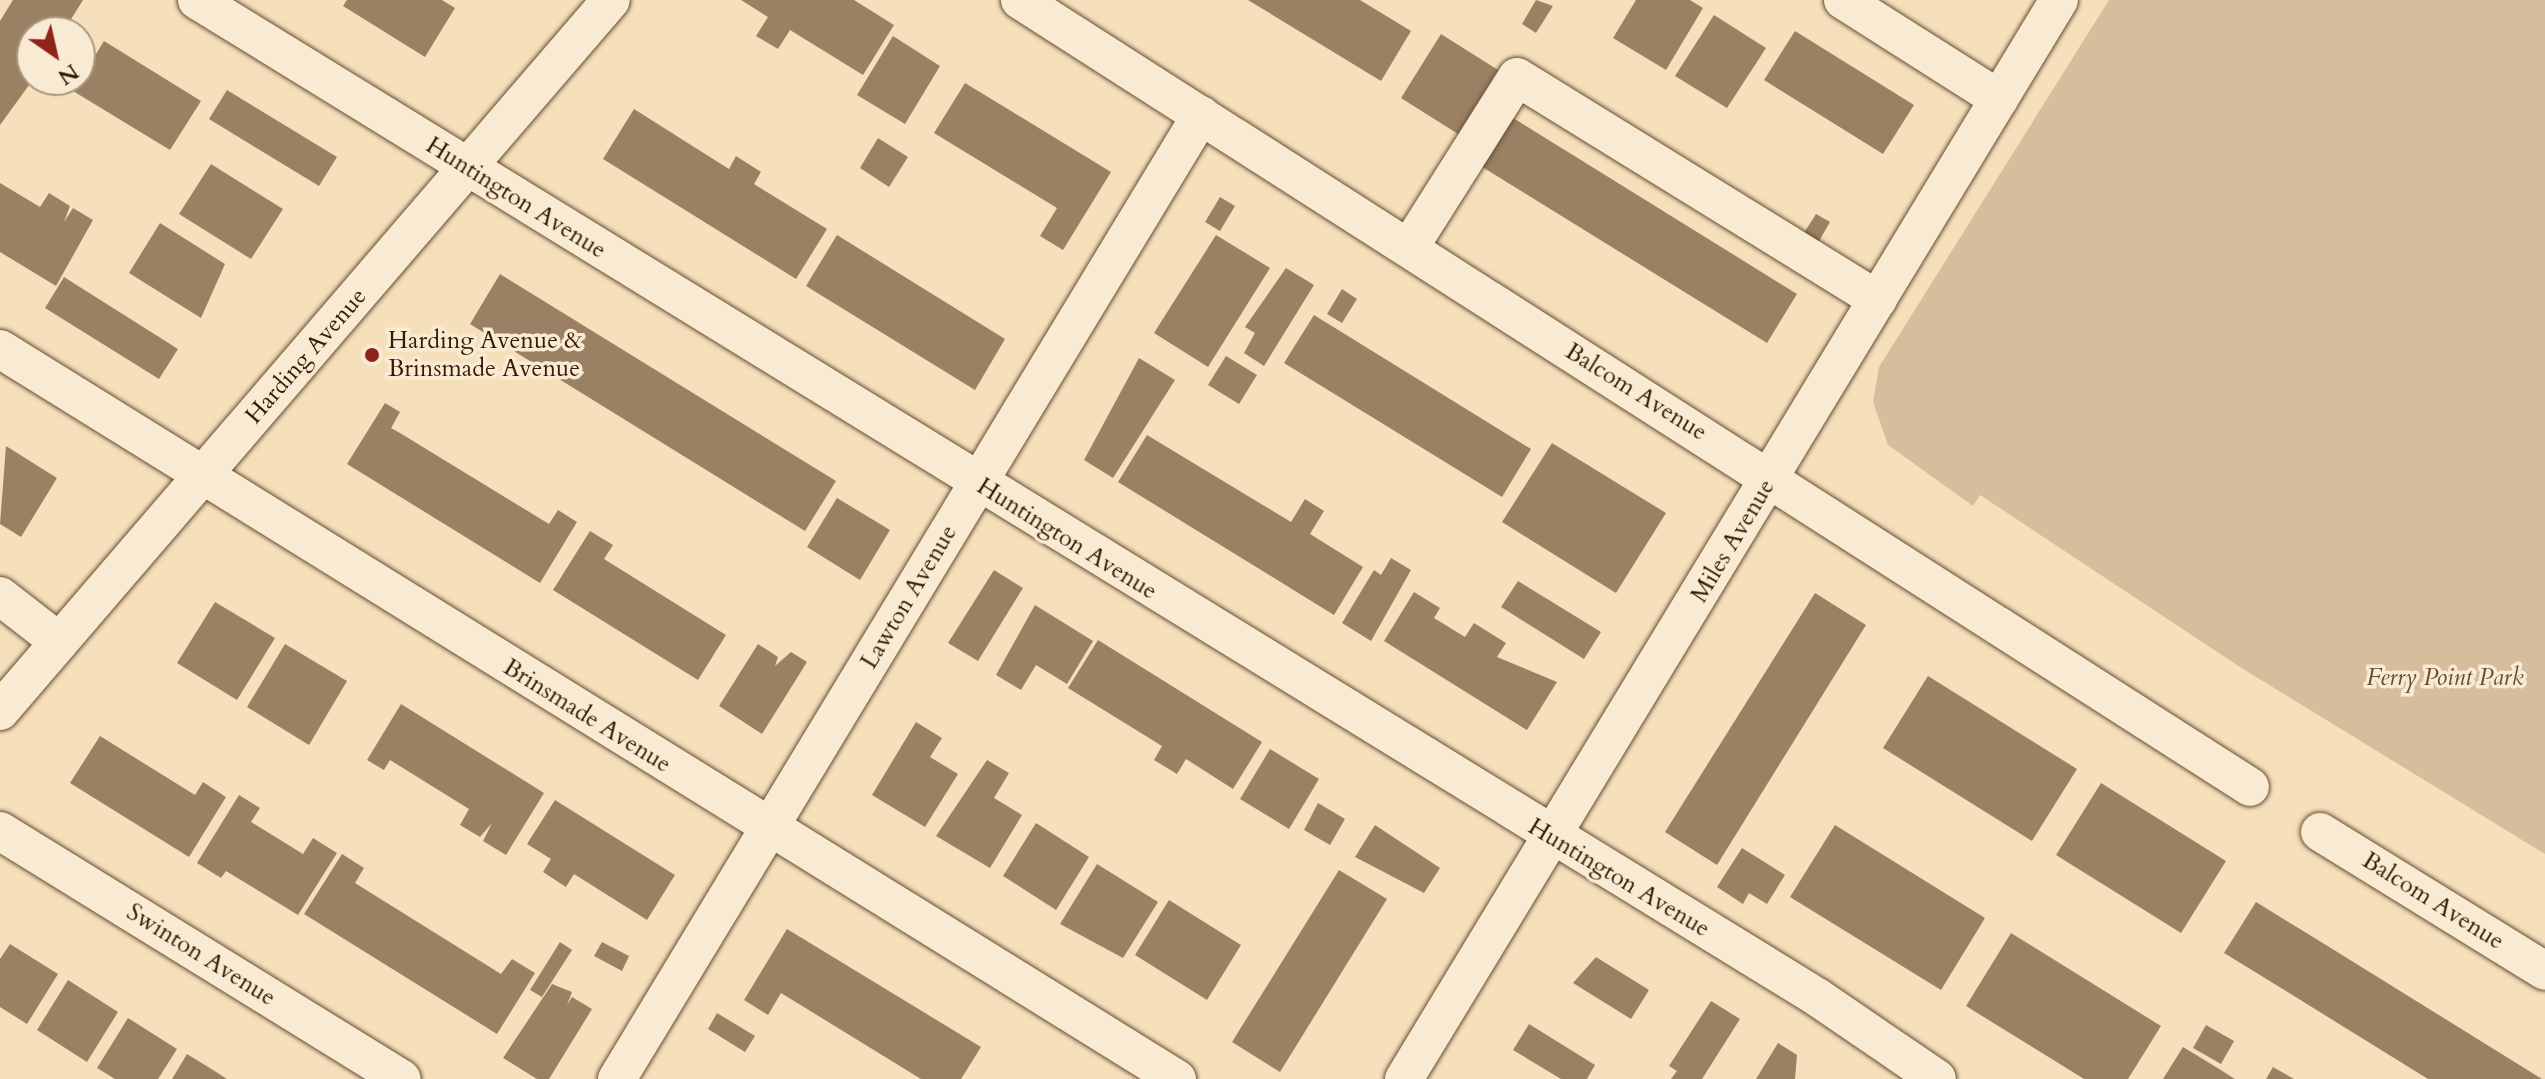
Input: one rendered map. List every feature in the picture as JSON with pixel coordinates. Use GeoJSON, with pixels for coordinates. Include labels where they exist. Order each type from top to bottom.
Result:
{"type":"FeatureCollection","features":[{"type":"Feature","properties":{"kind":"street","name":"Huntington Avenue"},"geometry":{"type":"LineString","coordinates":[[197,0],[978,485],[1817,997],[1937,1079]]}},
{"type":"Feature","properties":{"kind":"street","name":"Harding Avenue"},"geometry":{"type":"LineString","coordinates":[[0,711],[611,0]]}},
{"type":"Feature","properties":{"kind":"street","name":"Balcom Avenue"},"geometry":{"type":"LineString","coordinates":[[1020,0],[1772,478],[2250,787]]}},
{"type":"Feature","properties":{"kind":"street"},"geometry":{"type":"LineString","coordinates":[[1843,0],[1999,99]]}},
{"type":"Feature","properties":{"kind":"street","name":"Miles Avenue"},"geometry":{"type":"LineString","coordinates":[[1404,1079],[1772,478],[2059,0]]}},
{"type":"Feature","properties":{"kind":"street"},"geometry":{"type":"LineString","coordinates":[[1409,248],[1517,77],[1878,300]]}},
{"type":"Feature","properties":{"kind":"street","name":"Lawton Avenue"},"geometry":{"type":"LineString","coordinates":[[617,1079],[1201,115]]}},
{"type":"Feature","properties":{"kind":"street","name":"Brinsmade Avenue"},"geometry":{"type":"LineString","coordinates":[[0,349],[201,478],[1177,1079]]}},
{"type":"Feature","properties":{"kind":"street"},"geometry":{"type":"LineString","coordinates":[[0,596],[59,642]]}},
{"type":"Feature","properties":{"kind":"street","name":"Swinton Avenue"},"geometry":{"type":"LineString","coordinates":[[0,831],[402,1079]]}},
{"type":"Feature","properties":{"kind":"street","name":"Balcom Avenue"},"geometry":{"type":"LineString","coordinates":[[2320,832],[2545,971]]}},
{"type":"Feature","properties":{"kind":"green space","name":"Ferry Point Park"},"geometry":{"type":"Polygon","coordinates":[[[2109,0],[2545,0],[2545,854],[2243,669],[1980,495],[1973,506],[1888,445],[1873,402],[1879,367],[2109,0]]]}},
{"type":"Feature","properties":{"kind":"building"},"geometry":{"type":"Polygon","coordinates":[[[13,0],[83,0],[73,16],[16,16],[16,96],[21,96],[0,125],[0,21],[13,0]]]}},
{"type":"Feature","properties":{"kind":"building"},"geometry":{"type":"Polygon","coordinates":[[[347,0],[442,0],[455,8],[425,57],[343,6],[347,0]]]}},
{"type":"Feature","properties":{"kind":"building"},"geometry":{"type":"Polygon","coordinates":[[[741,0],[854,0],[894,25],[863,75],[790,30],[778,49],[756,36],[768,17],[741,0]]]}},
{"type":"Feature","properties":{"kind":"building"},"geometry":{"type":"Polygon","coordinates":[[[1248,0],[1360,0],[1411,31],[1381,81],[1248,0]]]}},
{"type":"Feature","properties":{"kind":"building"},"geometry":{"type":"Polygon","coordinates":[[[1536,0],[1553,6],[1536,33],[1522,24],[1536,0]]]}},
{"type":"Feature","properties":{"kind":"building"},"geometry":{"type":"Polygon","coordinates":[[[1636,0],[1690,0],[1703,8],[1666,70],[1613,38],[1636,0]]]}},
{"type":"Feature","properties":{"kind":"building"},"geometry":{"type":"Polygon","coordinates":[[[1714,15],[1766,48],[1727,108],[1675,76],[1714,15]]]}},
{"type":"Feature","properties":{"kind":"building"},"geometry":{"type":"Polygon","coordinates":[[[1795,31],[1914,105],[1883,154],[1764,80],[1795,31]]]}},
{"type":"Feature","properties":{"kind":"building"},"geometry":{"type":"Polygon","coordinates":[[[1441,34],[1498,70],[1458,134],[1401,98],[1441,34]]]}},
{"type":"Feature","properties":{"kind":"building"},"geometry":{"type":"Polygon","coordinates":[[[893,36],[940,66],[905,124],[857,95],[893,36]]]}},
{"type":"Feature","properties":{"kind":"building"},"geometry":{"type":"Polygon","coordinates":[[[104,41],[201,101],[170,150],[81,96],[96,96],[96,54],[104,41]]]}},
{"type":"Feature","properties":{"kind":"building"},"geometry":{"type":"Polygon","coordinates":[[[965,83],[1111,172],[1063,250],[1040,236],[1057,208],[934,133],[965,83]]]}},
{"type":"Feature","properties":{"kind":"building"},"geometry":{"type":"Polygon","coordinates":[[[227,90],[337,157],[319,186],[209,119],[227,90]]]}},
{"type":"Feature","properties":{"kind":"building"},"geometry":{"type":"Polygon","coordinates":[[[634,109],[729,169],[736,156],[761,172],[754,184],[827,229],[796,279],[603,159],[634,109]]]}},
{"type":"Feature","properties":{"kind":"building"},"geometry":{"type":"Polygon","coordinates":[[[1510,116],[1797,294],[1767,343],[1479,165],[1510,116]]]}},
{"type":"Feature","properties":{"kind":"building"},"geometry":{"type":"Polygon","coordinates":[[[878,138],[908,157],[889,187],[860,168],[878,138]]]}},
{"type":"Feature","properties":{"kind":"building"},"geometry":{"type":"Polygon","coordinates":[[[211,164],[283,209],[251,259],[179,214],[211,164]]]}},
{"type":"Feature","properties":{"kind":"building"},"geometry":{"type":"Polygon","coordinates":[[[0,183],[40,207],[49,193],[70,206],[64,222],[73,208],[93,220],[56,286],[0,252],[0,183]]]}},
{"type":"Feature","properties":{"kind":"building"},"geometry":{"type":"Polygon","coordinates":[[[1220,197],[1235,206],[1220,231],[1205,222],[1220,197]]]}},
{"type":"Feature","properties":{"kind":"building"},"geometry":{"type":"Polygon","coordinates":[[[1816,214],[1830,222],[1815,248],[1800,239],[1816,214]]]}},
{"type":"Feature","properties":{"kind":"building"},"geometry":{"type":"Polygon","coordinates":[[[160,223],[225,264],[201,318],[129,273],[160,223]]]}},
{"type":"Feature","properties":{"kind":"building"},"geometry":{"type":"Polygon","coordinates":[[[837,235],[1005,339],[975,390],[806,286],[837,235]]]}},
{"type":"Feature","properties":{"kind":"building"},"geometry":{"type":"Polygon","coordinates":[[[1216,235],[1270,268],[1208,367],[1154,333],[1216,235]]]}},
{"type":"Feature","properties":{"kind":"building"},"geometry":{"type":"Polygon","coordinates":[[[1286,268],[1314,285],[1264,366],[1244,353],[1255,333],[1245,327],[1286,268]]]}},
{"type":"Feature","properties":{"kind":"building"},"geometry":{"type":"Polygon","coordinates":[[[500,274],[836,481],[805,531],[470,324],[500,274]]]}},
{"type":"Feature","properties":{"kind":"building"},"geometry":{"type":"Polygon","coordinates":[[[64,277],[178,349],[159,379],[45,308],[64,277]]]}},
{"type":"Feature","properties":{"kind":"building"},"geometry":{"type":"Polygon","coordinates":[[[1342,289],[1357,299],[1342,323],[1327,314],[1342,289]]]}},
{"type":"Feature","properties":{"kind":"building"},"geometry":{"type":"Polygon","coordinates":[[[1314,315],[1531,449],[1502,497],[1284,363],[1314,315]]]}},
{"type":"Feature","properties":{"kind":"building"},"geometry":{"type":"Polygon","coordinates":[[[1226,356],[1257,375],[1239,404],[1208,385],[1226,356]]]}},
{"type":"Feature","properties":{"kind":"building"},"geometry":{"type":"Polygon","coordinates":[[[1139,358],[1175,380],[1113,478],[1084,460],[1139,358]]]}},
{"type":"Feature","properties":{"kind":"building"},"geometry":{"type":"Polygon","coordinates":[[[385,403],[400,412],[391,428],[549,524],[558,510],[577,522],[540,583],[347,464],[385,403]]]}},
{"type":"Feature","properties":{"kind":"building"},"geometry":{"type":"Polygon","coordinates":[[[1147,435],[1291,522],[1305,499],[1324,511],[1310,534],[1363,567],[1334,615],[1118,482],[1147,435]]]}},
{"type":"Feature","properties":{"kind":"building"},"geometry":{"type":"Polygon","coordinates":[[[1552,443],[1666,513],[1616,593],[1502,522],[1552,443]]]}},
{"type":"Feature","properties":{"kind":"building"},"geometry":{"type":"Polygon","coordinates":[[[6,446],[57,478],[21,537],[0,524],[6,446]]]}},
{"type":"Feature","properties":{"kind":"building"},"geometry":{"type":"Polygon","coordinates":[[[837,498],[890,530],[860,580],[807,547],[837,498]]]}},
{"type":"Feature","properties":{"kind":"building"},"geometry":{"type":"Polygon","coordinates":[[[590,531],[613,545],[604,559],[726,635],[698,680],[553,590],[590,531]]]}},
{"type":"Feature","properties":{"kind":"building"},"geometry":{"type":"Polygon","coordinates":[[[1391,558],[1411,570],[1371,641],[1342,623],[1374,570],[1381,575],[1391,558]]]}},
{"type":"Feature","properties":{"kind":"building"},"geometry":{"type":"Polygon","coordinates":[[[994,570],[1023,588],[978,661],[948,643],[994,570]]]}},
{"type":"Feature","properties":{"kind":"building"},"geometry":{"type":"Polygon","coordinates":[[[1518,581],[1601,632],[1584,659],[1501,607],[1518,581]]]}},
{"type":"Feature","properties":{"kind":"building"},"geometry":{"type":"Polygon","coordinates":[[[1414,592],[1440,608],[1434,618],[1465,637],[1474,623],[1506,643],[1497,657],[1557,682],[1527,730],[1384,641],[1414,592]]]}},
{"type":"Feature","properties":{"kind":"building"},"geometry":{"type":"Polygon","coordinates":[[[1815,593],[1866,625],[1717,865],[1665,832],[1815,593]]]}},
{"type":"Feature","properties":{"kind":"building"},"geometry":{"type":"Polygon","coordinates":[[[215,602],[275,638],[237,700],[177,663],[215,602]]]}},
{"type":"Feature","properties":{"kind":"building"},"geometry":{"type":"Polygon","coordinates":[[[1035,605],[1093,641],[1067,684],[1036,665],[1021,690],[996,675],[1035,605]]]}},
{"type":"Feature","properties":{"kind":"building"},"geometry":{"type":"Polygon","coordinates":[[[1098,640],[1262,742],[1233,789],[1186,759],[1177,774],[1154,760],[1162,746],[1068,688],[1098,640]]]}},
{"type":"Feature","properties":{"kind":"building"},"geometry":{"type":"Polygon","coordinates":[[[285,644],[347,681],[309,745],[247,707],[285,644]]]}},
{"type":"Feature","properties":{"kind":"building"},"geometry":{"type":"Polygon","coordinates":[[[758,644],[778,657],[775,666],[791,652],[807,662],[762,734],[719,706],[758,644]]]}},
{"type":"Feature","properties":{"kind":"building"},"geometry":{"type":"Polygon","coordinates":[[[1928,676],[2077,769],[2032,841],[1883,748],[1928,676]]]}},
{"type":"Feature","properties":{"kind":"building"},"geometry":{"type":"Polygon","coordinates":[[[401,704],[544,793],[506,855],[483,841],[492,823],[480,837],[460,825],[469,809],[390,760],[384,770],[367,760],[401,704]]]}},
{"type":"Feature","properties":{"kind":"building"},"geometry":{"type":"Polygon","coordinates":[[[916,722],[942,738],[930,757],[958,774],[925,827],[872,795],[916,722]]]}},
{"type":"Feature","properties":{"kind":"building"},"geometry":{"type":"Polygon","coordinates":[[[100,736],[195,795],[203,782],[226,797],[189,857],[70,783],[100,736]]]}},
{"type":"Feature","properties":{"kind":"building"},"geometry":{"type":"Polygon","coordinates":[[[1270,749],[1319,779],[1289,829],[1240,799],[1270,749]]]}},
{"type":"Feature","properties":{"kind":"building"},"geometry":{"type":"Polygon","coordinates":[[[987,760],[1009,773],[994,798],[1022,815],[990,868],[936,836],[987,760]]]}},
{"type":"Feature","properties":{"kind":"building"},"geometry":{"type":"Polygon","coordinates":[[[2101,783],[2226,861],[2181,933],[2056,855],[2101,783]]]}},
{"type":"Feature","properties":{"kind":"building"},"geometry":{"type":"Polygon","coordinates":[[[239,795],[260,808],[251,822],[303,854],[313,838],[337,853],[298,915],[226,871],[221,878],[197,863],[239,795]]]}},
{"type":"Feature","properties":{"kind":"building"},"geometry":{"type":"Polygon","coordinates":[[[555,800],[675,875],[647,920],[574,874],[566,887],[543,872],[551,859],[527,844],[555,800]]]}},
{"type":"Feature","properties":{"kind":"building"},"geometry":{"type":"Polygon","coordinates":[[[1318,803],[1345,819],[1330,845],[1304,830],[1318,803]]]}},
{"type":"Feature","properties":{"kind":"building"},"geometry":{"type":"Polygon","coordinates":[[[1036,823],[1089,857],[1056,910],[1003,876],[1036,823]]]}},
{"type":"Feature","properties":{"kind":"building"},"geometry":{"type":"Polygon","coordinates":[[[1375,825],[1440,868],[1424,893],[1355,857],[1375,825]]]}},
{"type":"Feature","properties":{"kind":"building"},"geometry":{"type":"Polygon","coordinates":[[[1835,825],[1985,918],[1941,990],[1790,897],[1835,825]]]}},
{"type":"Feature","properties":{"kind":"building"},"geometry":{"type":"Polygon","coordinates":[[[1742,848],[1785,875],[1767,904],[1749,893],[1743,904],[1717,887],[1742,848]]]}},
{"type":"Feature","properties":{"kind":"building"},"geometry":{"type":"Polygon","coordinates":[[[342,854],[364,868],[355,883],[501,974],[512,959],[535,973],[497,1034],[304,914],[342,854]]]}},
{"type":"Feature","properties":{"kind":"building"},"geometry":{"type":"Polygon","coordinates":[[[1097,864],[1158,902],[1123,958],[1060,924],[1097,864]]]}},
{"type":"Feature","properties":{"kind":"building"},"geometry":{"type":"Polygon","coordinates":[[[1339,870],[1387,899],[1280,1072],[1232,1042],[1339,870]]]}},
{"type":"Feature","properties":{"kind":"building"},"geometry":{"type":"Polygon","coordinates":[[[1169,900],[1241,945],[1207,1000],[1135,955],[1169,900]]]}},
{"type":"Feature","properties":{"kind":"building"},"geometry":{"type":"Polygon","coordinates":[[[2256,902],[2542,1079],[2428,1079],[2224,953],[2256,902]]]}},
{"type":"Feature","properties":{"kind":"building"},"geometry":{"type":"Polygon","coordinates":[[[787,929],[981,1047],[961,1079],[921,1079],[781,993],[768,1015],[744,1000],[787,929]]]}},
{"type":"Feature","properties":{"kind":"building"},"geometry":{"type":"Polygon","coordinates":[[[2011,933],[2161,1026],[2128,1079],[2084,1079],[1966,1006],[2011,933]]]}},
{"type":"Feature","properties":{"kind":"building"},"geometry":{"type":"Polygon","coordinates":[[[560,942],[572,950],[542,997],[530,990],[560,942]]]}},
{"type":"Feature","properties":{"kind":"building"},"geometry":{"type":"Polygon","coordinates":[[[602,942],[629,956],[622,971],[594,956],[602,942]]]}},
{"type":"Feature","properties":{"kind":"building"},"geometry":{"type":"Polygon","coordinates":[[[10,944],[58,974],[27,1024],[0,1007],[0,959],[10,944]]]}},
{"type":"Feature","properties":{"kind":"building"},"geometry":{"type":"Polygon","coordinates":[[[1596,957],[1649,990],[1631,1019],[1573,983],[1596,957]]]}},
{"type":"Feature","properties":{"kind":"building"},"geometry":{"type":"Polygon","coordinates":[[[68,980],[118,1012],[87,1062],[37,1030],[68,980]]]}},
{"type":"Feature","properties":{"kind":"building"},"geometry":{"type":"Polygon","coordinates":[[[552,984],[572,992],[567,1005],[572,997],[592,1009],[549,1079],[537,1079],[503,1058],[552,984]]]}},
{"type":"Feature","properties":{"kind":"building"},"geometry":{"type":"Polygon","coordinates":[[[1711,1001],[1740,1019],[1702,1079],[1671,1079],[1677,1071],[1669,1066],[1711,1001]]]}},
{"type":"Feature","properties":{"kind":"building"},"geometry":{"type":"Polygon","coordinates":[[[717,1013],[755,1036],[745,1052],[708,1029],[717,1013]]]}},
{"type":"Feature","properties":{"kind":"building"},"geometry":{"type":"Polygon","coordinates":[[[128,1018],[177,1049],[158,1079],[115,1079],[97,1068],[128,1018]]]}},
{"type":"Feature","properties":{"kind":"building"},"geometry":{"type":"Polygon","coordinates":[[[1529,1024],[1595,1065],[1587,1079],[1561,1079],[1513,1050],[1529,1024]]]}},
{"type":"Feature","properties":{"kind":"building"},"geometry":{"type":"Polygon","coordinates":[[[2206,1025],[2234,1041],[2221,1064],[2193,1048],[2206,1025]]]}},
{"type":"Feature","properties":{"kind":"building"},"geometry":{"type":"Polygon","coordinates":[[[1778,1043],[1797,1055],[1795,1079],[1756,1079],[1778,1043]]]}},
{"type":"Feature","properties":{"kind":"building"},"geometry":{"type":"Polygon","coordinates":[[[2183,1047],[2216,1067],[2235,1079],[2163,1079],[2183,1047]]]}},
{"type":"Feature","properties":{"kind":"building"},"geometry":{"type":"Polygon","coordinates":[[[187,1054],[213,1070],[227,1079],[172,1079],[187,1054]]]}},
{"type":"Feature","properties":{"kind":"building"},"geometry":{"type":"Polygon","coordinates":[[[2273,1067],[2294,1079],[2266,1079],[2273,1067]]]}},
{"type":"Feature","properties":{"kind":"place","name":"Harding Avenue & Brinsmade Avenue"},"geometry":{"type":"Point","coordinates":[372,355]}}]}
